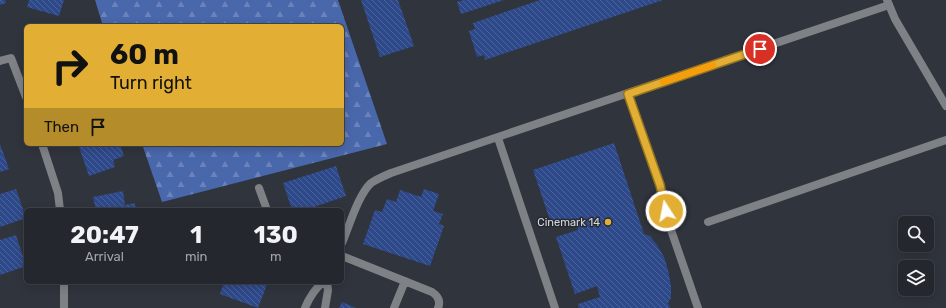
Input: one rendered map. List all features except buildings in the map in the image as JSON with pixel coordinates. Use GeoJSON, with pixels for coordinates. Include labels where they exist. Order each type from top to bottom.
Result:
{"type":"FeatureCollection","features":[{"type":"Feature","properties":{"kind":"street"},"geometry":{"type":"LineString","coordinates":[[344,239],[361,197],[366,189],[372,182],[391,173],[628,94],[888,3],[895,19],[946,106]]}},
{"type":"Feature","properties":{"kind":"street"},"geometry":{"type":"LineString","coordinates":[[0,61],[11,58],[24,91]]}},
{"type":"Feature","properties":{"kind":"street"},"geometry":{"type":"LineString","coordinates":[[628,94],[660,185],[670,227],[698,308]]}},
{"type":"Feature","properties":{"kind":"street"},"geometry":{"type":"LineString","coordinates":[[498,138],[555,308]]}},
{"type":"Feature","properties":{"kind":"street"},"geometry":{"type":"LineString","coordinates":[[708,222],[946,140]]}},
{"type":"Feature","properties":{"kind":"street"},"geometry":{"type":"LineString","coordinates":[[43,146],[58,192],[60,208]]}},
{"type":"Feature","properties":{"kind":"street"},"geometry":{"type":"LineString","coordinates":[[259,188],[266,208]]}},
{"type":"Feature","properties":{"kind":"street"},"geometry":{"type":"LineString","coordinates":[[344,257],[437,295],[439,300],[438,308]]}},
{"type":"Feature","properties":{"kind":"street"},"geometry":{"type":"LineString","coordinates":[[394,308],[405,281]]}},
{"type":"Feature","properties":{"kind":"street"},"geometry":{"type":"LineString","coordinates":[[64,284],[64,308]]}},
{"type":"Feature","properties":{"kind":"street"},"geometry":{"type":"LineString","coordinates":[[305,308],[309,299],[321,284]]}},
{"type":"Feature","properties":{"kind":"street"},"geometry":{"type":"LineString","coordinates":[[325,308],[328,290],[327,284]]}},
{"type":"Feature","properties":{"kind":"green space"},"geometry":{"type":"Polygon","coordinates":[[[95,0],[338,0],[387,144],[162,202],[143,146],[344,146],[344,24],[102,24],[95,0]]]}},
{"type":"Feature","properties":{"kind":"slow traffic"},"geometry":{"type":"LineString","coordinates":[[663,82],[713,65]]}},
{"type":"Feature","properties":{"kind":"place","name":"Cinemark 14"},"geometry":{"type":"Point","coordinates":[608,222]}},
{"type":"Feature","properties":{"kind":"route"},"geometry":{"type":"LineString","coordinates":[[666,211],[660,185],[628,94],[760,49]]}}]}
